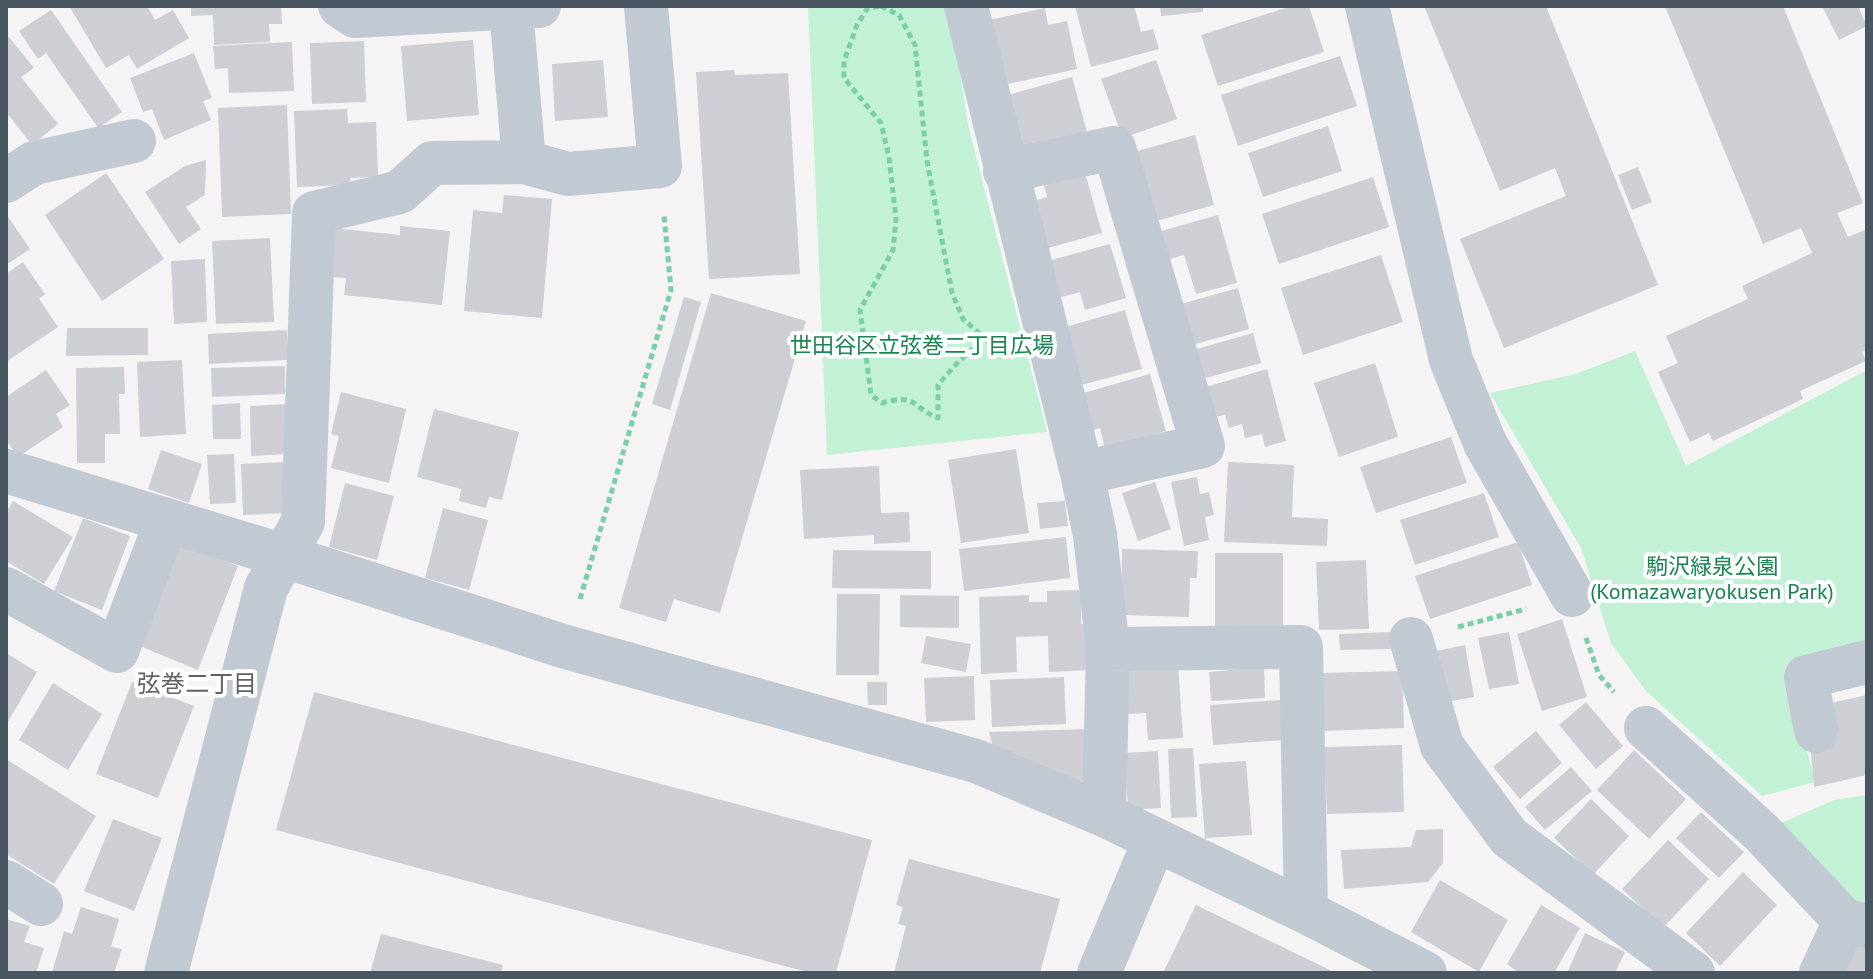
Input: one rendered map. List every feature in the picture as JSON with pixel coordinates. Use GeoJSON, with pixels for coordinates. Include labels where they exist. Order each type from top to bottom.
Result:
{"type":"FeatureCollection","features":[{"type":"Feature","properties":{"kind":"street"},"geometry":{"type":"LineString","coordinates":[[340,6],[355,16],[460,8],[525,7],[524,162]]}},
{"type":"Feature","properties":{"kind":"street"},"geometry":{"type":"LineString","coordinates":[[166,973],[266,588],[303,522],[314,213],[400,192],[432,163],[524,162],[568,174],[660,166],[646,6]]}},
{"type":"Feature","properties":{"kind":"street"},"geometry":{"type":"LineString","coordinates":[[966,6],[1095,535],[1108,649],[1104,815]]}},
{"type":"Feature","properties":{"kind":"street"},"geometry":{"type":"LineString","coordinates":[[1367,6],[1451,360],[1485,443],[1572,595]]}},
{"type":"Feature","properties":{"kind":"street"},"geometry":{"type":"LineString","coordinates":[[6,181],[34,163],[134,141]]}},
{"type":"Feature","properties":{"kind":"street"},"geometry":{"type":"LineString","coordinates":[[1005,171],[1114,148],[1203,446],[1082,473]]}},
{"type":"Feature","properties":{"kind":"street"},"geometry":{"type":"LineString","coordinates":[[6,471],[566,647],[976,761],[1104,815],[1425,973]]}},
{"type":"Feature","properties":{"kind":"street"},"geometry":{"type":"LineString","coordinates":[[6,589],[117,651],[167,520]]}},
{"type":"Feature","properties":{"kind":"street"},"geometry":{"type":"LineString","coordinates":[[1411,639],[1442,746],[1509,837],[1693,973]]}},
{"type":"Feature","properties":{"kind":"street"},"geometry":{"type":"LineString","coordinates":[[1108,649],[1301,647],[1306,912]]}},
{"type":"Feature","properties":{"kind":"street"},"geometry":{"type":"LineString","coordinates":[[1816,731],[1806,677],[1867,662]]}},
{"type":"Feature","properties":{"kind":"street"},"geometry":{"type":"LineString","coordinates":[[1646,728],[1761,832],[1856,924],[1821,973]]}},
{"type":"Feature","properties":{"kind":"street"},"geometry":{"type":"LineString","coordinates":[[1099,973],[1154,842]]}},
{"type":"Feature","properties":{"kind":"path"},"geometry":{"type":"LineString","coordinates":[[880,6],[899,15],[915,45],[927,161],[952,293],[963,319],[987,340],[961,358],[938,385],[938,418],[912,400],[895,399],[882,403],[871,395],[862,338],[860,310],[893,250],[896,219],[889,157],[881,123],[844,78],[844,61],[857,25],[867,9],[880,6]]}},
{"type":"Feature","properties":{"kind":"path"},"geometry":{"type":"LineString","coordinates":[[566,647],[671,290],[660,166]]}},
{"type":"Feature","properties":{"kind":"path"},"geometry":{"type":"LineString","coordinates":[[1411,639],[1572,595],[1599,675],[1646,728]]}},
{"type":"Feature","properties":{"kind":"green space","name":"世田谷区立弦巻二丁目広場"},"geometry":{"type":"Polygon","coordinates":[[[808,6],[950,6],[968,125],[1047,432],[827,455],[808,6]]]}},
{"type":"Feature","properties":{"kind":"green space","name":"駒沢緑泉公園 (Komazawaryokusen Park)"},"geometry":{"type":"Polygon","coordinates":[[[1635,351],[1686,466],[1867,370],[1867,646],[1785,667],[1815,782],[1762,796],[1646,691],[1611,643],[1581,548],[1490,393],[1576,374],[1635,351]]]}},
{"type":"Feature","properties":{"kind":"green space"},"geometry":{"type":"Polygon","coordinates":[[[1867,795],[1867,926],[1761,832],[1834,800],[1867,795]]]}},
{"type":"Feature","properties":{"kind":"building"},"geometry":{"type":"Polygon","coordinates":[[[69,6],[147,6],[155,20],[173,10],[189,38],[137,69],[129,55],[106,68],[69,6]]]}},
{"type":"Feature","properties":{"kind":"building"},"geometry":{"type":"Polygon","coordinates":[[[191,6],[281,6],[282,24],[269,24],[270,42],[214,45],[213,15],[191,16],[191,6]]]}},
{"type":"Feature","properties":{"kind":"building"},"geometry":{"type":"Polygon","coordinates":[[[1075,6],[1134,6],[1141,32],[1153,29],[1159,49],[1091,67],[1075,6]]]}},
{"type":"Feature","properties":{"kind":"building"},"geometry":{"type":"Polygon","coordinates":[[[1160,6],[1203,6],[1203,12],[1161,16],[1160,6]]]}},
{"type":"Feature","properties":{"kind":"building"},"geometry":{"type":"Polygon","coordinates":[[[1292,6],[1309,6],[1324,52],[1218,86],[1201,35],[1292,6]]]}},
{"type":"Feature","properties":{"kind":"building"},"geometry":{"type":"Polygon","coordinates":[[[1424,6],[1546,6],[1658,285],[1504,348],[1460,239],[1566,196],[1555,168],[1500,191],[1424,6]]]}},
{"type":"Feature","properties":{"kind":"building"},"geometry":{"type":"Polygon","coordinates":[[[1665,6],[1783,6],[1863,203],[1837,213],[1848,237],[1867,229],[1867,350],[1862,352],[1866,361],[1800,391],[1803,399],[1713,441],[1709,433],[1690,442],[1658,372],[1678,363],[1666,336],[1748,299],[1742,286],[1812,253],[1801,228],[1763,244],[1665,6]]]}},
{"type":"Feature","properties":{"kind":"building"},"geometry":{"type":"Polygon","coordinates":[[[1822,6],[1858,6],[1867,26],[1839,40],[1822,6]]]}},
{"type":"Feature","properties":{"kind":"building"},"geometry":{"type":"Polygon","coordinates":[[[1045,8],[1048,25],[1067,21],[1077,69],[1003,85],[989,20],[1045,8]]]}},
{"type":"Feature","properties":{"kind":"building"},"geometry":{"type":"Polygon","coordinates":[[[51,10],[122,112],[98,128],[46,53],[38,59],[19,31],[51,10]]]}},
{"type":"Feature","properties":{"kind":"building"},"geometry":{"type":"Polygon","coordinates":[[[9,37],[34,68],[21,77],[58,124],[32,145],[6,112],[6,39],[9,37]]]}},
{"type":"Feature","properties":{"kind":"building"},"geometry":{"type":"Polygon","coordinates":[[[473,40],[479,115],[407,121],[401,46],[473,40]]]}},
{"type":"Feature","properties":{"kind":"building"},"geometry":{"type":"Polygon","coordinates":[[[364,41],[366,102],[312,104],[310,43],[364,41]]]}},
{"type":"Feature","properties":{"kind":"building"},"geometry":{"type":"Polygon","coordinates":[[[292,42],[294,91],[229,93],[228,68],[215,69],[213,46],[292,42]]]}},
{"type":"Feature","properties":{"kind":"building"},"geometry":{"type":"Polygon","coordinates":[[[194,53],[212,98],[203,101],[211,120],[164,140],[152,109],[143,112],[130,78],[194,53]]]}},
{"type":"Feature","properties":{"kind":"building"},"geometry":{"type":"Polygon","coordinates":[[[1340,56],[1357,106],[1238,146],[1221,95],[1340,56]]]}},
{"type":"Feature","properties":{"kind":"building"},"geometry":{"type":"Polygon","coordinates":[[[603,60],[608,117],[555,121],[552,64],[603,60]]]}},
{"type":"Feature","properties":{"kind":"building"},"geometry":{"type":"Polygon","coordinates":[[[1156,60],[1177,119],[1123,138],[1101,79],[1156,60]]]}},
{"type":"Feature","properties":{"kind":"building"},"geometry":{"type":"Polygon","coordinates":[[[734,70],[735,75],[788,73],[800,274],[709,279],[696,72],[734,70]]]}},
{"type":"Feature","properties":{"kind":"building"},"geometry":{"type":"Polygon","coordinates":[[[1072,77],[1087,132],[1016,151],[1001,97],[1072,77]]]}},
{"type":"Feature","properties":{"kind":"building"},"geometry":{"type":"Polygon","coordinates":[[[287,105],[291,214],[222,217],[218,108],[287,105]]]}},
{"type":"Feature","properties":{"kind":"building"},"geometry":{"type":"Polygon","coordinates":[[[347,109],[348,123],[376,122],[378,177],[350,178],[350,185],[297,187],[294,111],[347,109]]]}},
{"type":"Feature","properties":{"kind":"building"},"geometry":{"type":"Polygon","coordinates":[[[1328,126],[1342,171],[1263,197],[1248,153],[1328,126]]]}},
{"type":"Feature","properties":{"kind":"building"},"geometry":{"type":"Polygon","coordinates":[[[1195,135],[1214,205],[1149,223],[1130,153],[1195,135]]]}},
{"type":"Feature","properties":{"kind":"building"},"geometry":{"type":"Polygon","coordinates":[[[206,160],[205,195],[186,207],[201,229],[179,244],[145,192],[185,166],[206,160]]]}},
{"type":"Feature","properties":{"kind":"building"},"geometry":{"type":"Polygon","coordinates":[[[1638,167],[1652,202],[1632,210],[1618,175],[1638,167]]]}},
{"type":"Feature","properties":{"kind":"building"},"geometry":{"type":"Polygon","coordinates":[[[106,173],[164,259],[102,301],[45,215],[106,173]]]}},
{"type":"Feature","properties":{"kind":"building"},"geometry":{"type":"Polygon","coordinates":[[[1085,173],[1102,233],[1037,251],[1024,204],[1047,197],[1044,185],[1085,173]]]}},
{"type":"Feature","properties":{"kind":"building"},"geometry":{"type":"Polygon","coordinates":[[[1373,177],[1389,227],[1279,264],[1262,214],[1373,177]]]}},
{"type":"Feature","properties":{"kind":"building"},"geometry":{"type":"Polygon","coordinates":[[[504,195],[552,199],[542,318],[464,311],[473,210],[502,213],[504,195]]]}},
{"type":"Feature","properties":{"kind":"building"},"geometry":{"type":"Polygon","coordinates":[[[6,214],[30,249],[6,265],[6,214]]]}},
{"type":"Feature","properties":{"kind":"building"},"geometry":{"type":"Polygon","coordinates":[[[1218,215],[1237,283],[1196,294],[1184,255],[1166,260],[1158,232],[1218,215]]]}},
{"type":"Feature","properties":{"kind":"building"},"geometry":{"type":"Polygon","coordinates":[[[400,226],[450,231],[442,305],[344,295],[346,278],[328,277],[333,228],[400,235],[400,226]]]}},
{"type":"Feature","properties":{"kind":"building"},"geometry":{"type":"Polygon","coordinates":[[[270,238],[274,322],[216,324],[212,241],[270,238]]]}},
{"type":"Feature","properties":{"kind":"building"},"geometry":{"type":"Polygon","coordinates":[[[1110,244],[1126,298],[1085,310],[1080,292],[1051,300],[1040,263],[1110,244]]]}},
{"type":"Feature","properties":{"kind":"building"},"geometry":{"type":"Polygon","coordinates":[[[1381,255],[1403,322],[1303,355],[1281,288],[1381,255]]]}},
{"type":"Feature","properties":{"kind":"building"},"geometry":{"type":"Polygon","coordinates":[[[205,259],[207,322],[174,324],[171,261],[205,259]]]}},
{"type":"Feature","properties":{"kind":"building"},"geometry":{"type":"Polygon","coordinates":[[[23,262],[45,294],[39,299],[58,327],[6,362],[6,274],[23,262]]]}},
{"type":"Feature","properties":{"kind":"building"},"geometry":{"type":"Polygon","coordinates":[[[1238,288],[1249,329],[1185,347],[1174,306],[1238,288]]]}},
{"type":"Feature","properties":{"kind":"building"},"geometry":{"type":"Polygon","coordinates":[[[711,293],[806,321],[720,613],[674,599],[666,622],[619,608],[711,293]]]}},
{"type":"Feature","properties":{"kind":"building"},"geometry":{"type":"Polygon","coordinates":[[[684,297],[701,302],[670,410],[652,404],[684,297]]]}},
{"type":"Feature","properties":{"kind":"building"},"geometry":{"type":"Polygon","coordinates":[[[1125,310],[1142,369],[1081,385],[1065,327],[1125,310]]]}},
{"type":"Feature","properties":{"kind":"building"},"geometry":{"type":"Polygon","coordinates":[[[67,328],[148,328],[148,355],[66,356],[67,328]]]}},
{"type":"Feature","properties":{"kind":"building"},"geometry":{"type":"Polygon","coordinates":[[[287,330],[288,360],[209,364],[208,334],[287,330]]]}},
{"type":"Feature","properties":{"kind":"building"},"geometry":{"type":"Polygon","coordinates":[[[1253,333],[1261,363],[1198,380],[1190,351],[1253,333]]]}},
{"type":"Feature","properties":{"kind":"building"},"geometry":{"type":"Polygon","coordinates":[[[182,360],[186,434],[140,437],[137,362],[182,360]]]}},
{"type":"Feature","properties":{"kind":"building"},"geometry":{"type":"Polygon","coordinates":[[[1375,363],[1398,437],[1339,457],[1314,383],[1375,363]]]}},
{"type":"Feature","properties":{"kind":"building"},"geometry":{"type":"Polygon","coordinates":[[[285,366],[285,394],[212,397],[211,368],[285,366]]]}},
{"type":"Feature","properties":{"kind":"building"},"geometry":{"type":"Polygon","coordinates":[[[124,367],[125,394],[119,394],[120,434],[105,434],[105,463],[77,463],[76,368],[124,367]]]}},
{"type":"Feature","properties":{"kind":"building"},"geometry":{"type":"Polygon","coordinates":[[[1267,369],[1286,441],[1265,447],[1262,434],[1245,438],[1242,424],[1229,428],[1225,415],[1214,417],[1206,387],[1267,369]]]}},
{"type":"Feature","properties":{"kind":"building"},"geometry":{"type":"Polygon","coordinates":[[[46,370],[70,405],[56,414],[63,427],[18,457],[6,440],[6,397],[46,370]]]}},
{"type":"Feature","properties":{"kind":"building"},"geometry":{"type":"Polygon","coordinates":[[[1150,374],[1166,431],[1105,448],[1100,428],[1087,432],[1076,395],[1150,374]]]}},
{"type":"Feature","properties":{"kind":"building"},"geometry":{"type":"Polygon","coordinates":[[[341,392],[406,409],[389,483],[331,468],[339,436],[331,434],[341,392]]]}},
{"type":"Feature","properties":{"kind":"building"},"geometry":{"type":"Polygon","coordinates":[[[240,403],[241,439],[213,439],[212,405],[240,403]]]}},
{"type":"Feature","properties":{"kind":"building"},"geometry":{"type":"Polygon","coordinates":[[[287,404],[289,454],[251,456],[250,406],[287,404]]]}},
{"type":"Feature","properties":{"kind":"building"},"geometry":{"type":"Polygon","coordinates":[[[434,409],[519,432],[502,500],[489,497],[486,508],[459,501],[461,489],[417,477],[434,409]]]}},
{"type":"Feature","properties":{"kind":"building"},"geometry":{"type":"Polygon","coordinates":[[[1451,437],[1467,483],[1376,513],[1360,467],[1451,437]]]}},
{"type":"Feature","properties":{"kind":"building"},"geometry":{"type":"Polygon","coordinates":[[[1016,449],[1029,533],[961,543],[948,460],[1016,449]]]}},
{"type":"Feature","properties":{"kind":"building"},"geometry":{"type":"Polygon","coordinates":[[[161,450],[202,464],[189,503],[148,489],[161,450]]]}},
{"type":"Feature","properties":{"kind":"building"},"geometry":{"type":"Polygon","coordinates":[[[234,454],[236,503],[210,504],[207,455],[234,454]]]}},
{"type":"Feature","properties":{"kind":"building"},"geometry":{"type":"Polygon","coordinates":[[[286,462],[288,513],[243,515],[241,464],[286,462]]]}},
{"type":"Feature","properties":{"kind":"building"},"geometry":{"type":"Polygon","coordinates":[[[1228,462],[1294,465],[1292,517],[1328,519],[1327,546],[1224,542],[1228,462]]]}},
{"type":"Feature","properties":{"kind":"building"},"geometry":{"type":"Polygon","coordinates":[[[879,466],[881,513],[909,512],[910,542],[874,544],[874,535],[804,539],[800,470],[879,466]]]}},
{"type":"Feature","properties":{"kind":"building"},"geometry":{"type":"Polygon","coordinates":[[[1197,477],[1200,494],[1209,492],[1214,515],[1205,517],[1209,540],[1184,546],[1171,482],[1197,477]]]}},
{"type":"Feature","properties":{"kind":"building"},"geometry":{"type":"Polygon","coordinates":[[[1155,482],[1171,529],[1138,541],[1122,493],[1155,482]]]}},
{"type":"Feature","properties":{"kind":"building"},"geometry":{"type":"Polygon","coordinates":[[[345,483],[394,496],[377,560],[329,547],[345,483]]]}},
{"type":"Feature","properties":{"kind":"building"},"geometry":{"type":"Polygon","coordinates":[[[1484,493],[1499,537],[1415,565],[1400,520],[1484,493]]]}},
{"type":"Feature","properties":{"kind":"building"},"geometry":{"type":"Polygon","coordinates":[[[13,501],[73,537],[44,584],[6,561],[6,513],[13,501]]]}},
{"type":"Feature","properties":{"kind":"building"},"geometry":{"type":"Polygon","coordinates":[[[1065,501],[1068,526],[1040,529],[1037,503],[1065,501]]]}},
{"type":"Feature","properties":{"kind":"building"},"geometry":{"type":"Polygon","coordinates":[[[443,508],[488,520],[469,590],[425,578],[443,508]]]}},
{"type":"Feature","properties":{"kind":"building"},"geometry":{"type":"Polygon","coordinates":[[[83,518],[130,536],[102,610],[54,591],[83,518]]]}},
{"type":"Feature","properties":{"kind":"building"},"geometry":{"type":"Polygon","coordinates":[[[1066,537],[1070,578],[964,591],[959,549],[1066,537]]]}},
{"type":"Feature","properties":{"kind":"building"},"geometry":{"type":"Polygon","coordinates":[[[1518,542],[1532,585],[1430,619],[1415,576],[1518,542]]]}},
{"type":"Feature","properties":{"kind":"building"},"geometry":{"type":"Polygon","coordinates":[[[181,543],[238,566],[198,670],[140,646],[181,543]]]}},
{"type":"Feature","properties":{"kind":"building"},"geometry":{"type":"Polygon","coordinates":[[[1122,549],[1198,551],[1197,578],[1190,578],[1189,617],[1122,615],[1122,549]]]}},
{"type":"Feature","properties":{"kind":"building"},"geometry":{"type":"Polygon","coordinates":[[[833,550],[931,551],[931,589],[832,588],[833,550]]]}},
{"type":"Feature","properties":{"kind":"building"},"geometry":{"type":"Polygon","coordinates":[[[1215,553],[1283,553],[1283,628],[1215,628],[1215,553]]]}},
{"type":"Feature","properties":{"kind":"building"},"geometry":{"type":"Polygon","coordinates":[[[1366,560],[1369,629],[1319,630],[1316,562],[1366,560]]]}},
{"type":"Feature","properties":{"kind":"building"},"geometry":{"type":"Polygon","coordinates":[[[1081,590],[1081,624],[1090,624],[1093,670],[1049,672],[1048,636],[1016,637],[1017,672],[981,674],[979,597],[1029,595],[1029,602],[1047,602],[1047,591],[1081,590]]]}},
{"type":"Feature","properties":{"kind":"building"},"geometry":{"type":"Polygon","coordinates":[[[837,594],[880,594],[879,675],[836,675],[837,594]]]}},
{"type":"Feature","properties":{"kind":"building"},"geometry":{"type":"Polygon","coordinates":[[[900,595],[959,596],[959,628],[900,627],[900,595]]]}},
{"type":"Feature","properties":{"kind":"building"},"geometry":{"type":"Polygon","coordinates":[[[1562,619],[1587,697],[1542,711],[1517,634],[1562,619]]]}},
{"type":"Feature","properties":{"kind":"building"},"geometry":{"type":"Polygon","coordinates":[[[1391,632],[1392,649],[1340,650],[1339,634],[1391,632]]]}},
{"type":"Feature","properties":{"kind":"building"},"geometry":{"type":"Polygon","coordinates":[[[1509,632],[1519,684],[1489,689],[1478,638],[1509,632]]]}},
{"type":"Feature","properties":{"kind":"building"},"geometry":{"type":"Polygon","coordinates":[[[926,636],[971,644],[966,672],[921,663],[926,636]]]}},
{"type":"Feature","properties":{"kind":"building"},"geometry":{"type":"Polygon","coordinates":[[[1465,645],[1474,697],[1447,702],[1436,651],[1465,645]]]}},
{"type":"Feature","properties":{"kind":"building"},"geometry":{"type":"Polygon","coordinates":[[[6,653],[37,672],[6,725],[6,653]]]}},
{"type":"Feature","properties":{"kind":"building"},"geometry":{"type":"Polygon","coordinates":[[[1178,663],[1183,738],[1148,740],[1146,713],[1126,714],[1123,666],[1178,663]]]}},
{"type":"Feature","properties":{"kind":"building"},"geometry":{"type":"Polygon","coordinates":[[[1264,667],[1265,698],[1211,701],[1209,672],[1264,667]]]}},
{"type":"Feature","properties":{"kind":"building"},"geometry":{"type":"Polygon","coordinates":[[[1402,671],[1404,728],[1322,731],[1320,673],[1402,671]]]}},
{"type":"Feature","properties":{"kind":"building"},"geometry":{"type":"Polygon","coordinates":[[[974,676],[975,720],[926,722],[924,678],[974,676]]]}},
{"type":"Feature","properties":{"kind":"building"},"geometry":{"type":"Polygon","coordinates":[[[1064,677],[1066,724],[992,727],[990,680],[1064,677]]]}},
{"type":"Feature","properties":{"kind":"building"},"geometry":{"type":"Polygon","coordinates":[[[132,682],[194,706],[158,798],[96,774],[132,682]]]}},
{"type":"Feature","properties":{"kind":"building"},"geometry":{"type":"Polygon","coordinates":[[[867,682],[887,682],[887,705],[868,705],[867,682]]]}},
{"type":"Feature","properties":{"kind":"building"},"geometry":{"type":"Polygon","coordinates":[[[53,683],[102,714],[68,770],[19,740],[53,683]]]}},
{"type":"Feature","properties":{"kind":"building"},"geometry":{"type":"Polygon","coordinates":[[[314,692],[872,840],[836,973],[811,973],[276,830],[314,692]]]}},
{"type":"Feature","properties":{"kind":"building"},"geometry":{"type":"Polygon","coordinates":[[[1867,695],[1867,775],[1814,787],[1810,742],[1838,735],[1831,703],[1867,695]]]}},
{"type":"Feature","properties":{"kind":"building"},"geometry":{"type":"Polygon","coordinates":[[[1280,700],[1283,740],[1213,745],[1210,705],[1280,700]]]}},
{"type":"Feature","properties":{"kind":"building"},"geometry":{"type":"Polygon","coordinates":[[[1586,702],[1623,746],[1596,769],[1559,725],[1586,702]]]}},
{"type":"Feature","properties":{"kind":"building"},"geometry":{"type":"Polygon","coordinates":[[[1089,729],[1091,782],[1062,780],[995,754],[989,732],[1089,729]]]}},
{"type":"Feature","properties":{"kind":"building"},"geometry":{"type":"Polygon","coordinates":[[[1536,731],[1562,763],[1520,799],[1493,767],[1536,731]]]}},
{"type":"Feature","properties":{"kind":"building"},"geometry":{"type":"Polygon","coordinates":[[[1402,745],[1404,812],[1327,814],[1324,747],[1402,745]]]}},
{"type":"Feature","properties":{"kind":"building"},"geometry":{"type":"Polygon","coordinates":[[[1193,748],[1197,817],[1171,818],[1168,749],[1193,748]]]}},
{"type":"Feature","properties":{"kind":"building"},"geometry":{"type":"Polygon","coordinates":[[[1634,750],[1686,799],[1649,839],[1597,790],[1634,750]]]}},
{"type":"Feature","properties":{"kind":"building"},"geometry":{"type":"Polygon","coordinates":[[[1158,751],[1161,808],[1128,810],[1125,753],[1158,751]]]}},
{"type":"Feature","properties":{"kind":"building"},"geometry":{"type":"Polygon","coordinates":[[[6,759],[96,816],[54,884],[6,854],[6,759]]]}},
{"type":"Feature","properties":{"kind":"building"},"geometry":{"type":"Polygon","coordinates":[[[1246,761],[1252,835],[1205,838],[1199,764],[1246,761]]]}},
{"type":"Feature","properties":{"kind":"building"},"geometry":{"type":"Polygon","coordinates":[[[1571,767],[1592,791],[1545,830],[1525,807],[1571,767]]]}},
{"type":"Feature","properties":{"kind":"building"},"geometry":{"type":"Polygon","coordinates":[[[1591,799],[1629,836],[1593,875],[1554,838],[1591,799]]]}},
{"type":"Feature","properties":{"kind":"building"},"geometry":{"type":"Polygon","coordinates":[[[1701,812],[1744,852],[1719,878],[1676,838],[1701,812]]]}},
{"type":"Feature","properties":{"kind":"building"},"geometry":{"type":"Polygon","coordinates":[[[113,819],[162,838],[134,911],[84,891],[113,819]]]}},
{"type":"Feature","properties":{"kind":"building"},"geometry":{"type":"Polygon","coordinates":[[[1443,829],[1443,863],[1428,882],[1344,889],[1341,850],[1411,847],[1416,830],[1443,829]]]}},
{"type":"Feature","properties":{"kind":"building"},"geometry":{"type":"Polygon","coordinates":[[[1668,840],[1709,879],[1663,928],[1622,889],[1668,840]]]}},
{"type":"Feature","properties":{"kind":"building"},"geometry":{"type":"Polygon","coordinates":[[[909,859],[1060,899],[1040,973],[894,973],[906,926],[898,924],[903,907],[896,905],[909,859]]]}},
{"type":"Feature","properties":{"kind":"building"},"geometry":{"type":"Polygon","coordinates":[[[1743,872],[1777,905],[1720,966],[1686,933],[1743,872]]]}},
{"type":"Feature","properties":{"kind":"building"},"geometry":{"type":"Polygon","coordinates":[[[1440,880],[1508,920],[1479,972],[1411,932],[1440,880]]]}},
{"type":"Feature","properties":{"kind":"building"},"geometry":{"type":"Polygon","coordinates":[[[1196,905],[1336,973],[1163,973],[1196,905]]]}},
{"type":"Feature","properties":{"kind":"building"},"geometry":{"type":"Polygon","coordinates":[[[1541,905],[1580,928],[1554,973],[1519,973],[1507,964],[1541,905]]]}},
{"type":"Feature","properties":{"kind":"building"},"geometry":{"type":"Polygon","coordinates":[[[81,907],[119,919],[111,947],[122,949],[114,973],[52,973],[64,931],[72,934],[81,907]]]}},
{"type":"Feature","properties":{"kind":"building"},"geometry":{"type":"Polygon","coordinates":[[[6,919],[30,926],[24,942],[44,948],[36,973],[6,973],[6,919]]]}},
{"type":"Feature","properties":{"kind":"building"},"geometry":{"type":"Polygon","coordinates":[[[1585,933],[1625,952],[1615,973],[1567,973],[1585,933]]]}},
{"type":"Feature","properties":{"kind":"building"},"geometry":{"type":"Polygon","coordinates":[[[381,934],[503,965],[501,973],[370,973],[381,934]]]}},
{"type":"Feature","properties":{"kind":"building"},"geometry":{"type":"Polygon","coordinates":[[[1855,940],[1867,945],[1867,973],[1841,973],[1855,940]]]}},
{"type":"Feature","properties":{"kind":"district","name":"弦巻二丁目"},"geometry":{"type":"Point","coordinates":[197,684]}}]}
